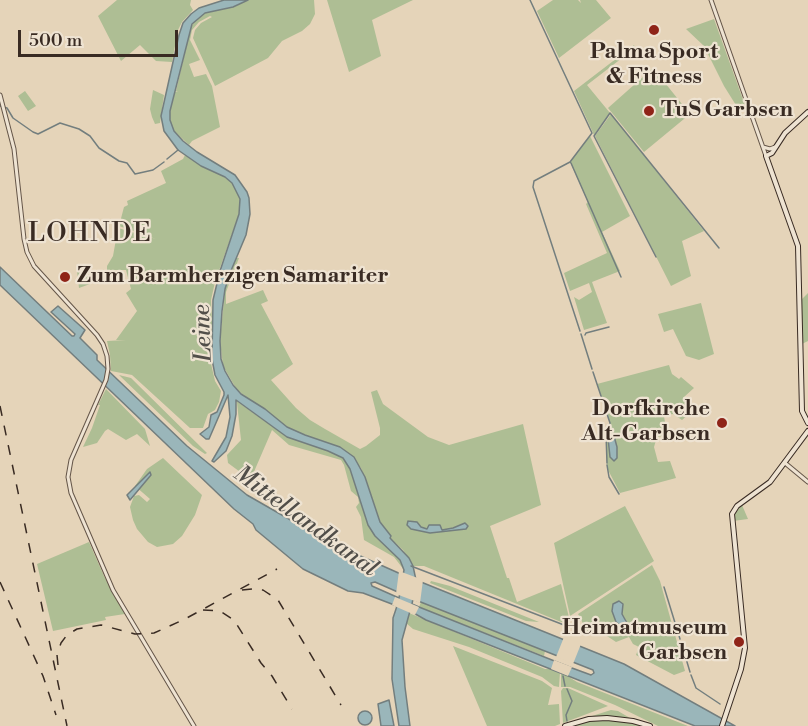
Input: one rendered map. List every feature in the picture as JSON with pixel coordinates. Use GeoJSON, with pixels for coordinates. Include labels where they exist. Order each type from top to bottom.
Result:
{"type":"FeatureCollection","features":[{"type":"Feature","properties":{"kind":"main road"},"geometry":{"type":"LineString","coordinates":[[808,112],[785,133],[772,153],[766,156],[798,251],[802,411],[808,423]]}},
{"type":"Feature","properties":{"kind":"main road"},"geometry":{"type":"LineString","coordinates":[[722,726],[745,648],[732,514],[737,506],[768,484],[808,431]]}},
{"type":"Feature","properties":{"kind":"main road"},"geometry":{"type":"LineString","coordinates":[[565,726],[589,719],[607,718],[624,719],[650,726]]}},
{"type":"Feature","properties":{"kind":"street"},"geometry":{"type":"LineString","coordinates":[[711,0],[766,156]]}},
{"type":"Feature","properties":{"kind":"street"},"geometry":{"type":"LineString","coordinates":[[0,95],[14,149],[27,252],[34,266],[100,339],[107,356],[108,369],[103,387],[69,470],[71,494],[113,590],[194,726]]}},
{"type":"Feature","properties":{"kind":"street"},"geometry":{"type":"LineString","coordinates":[[763,147],[770,149],[775,147]]}},
{"type":"Feature","properties":{"kind":"street"},"geometry":{"type":"LineString","coordinates":[[785,463],[808,482]]}},
{"type":"Feature","properties":{"kind":"green space"},"geometry":{"type":"Polygon","coordinates":[[[117,0],[191,0],[190,5],[193,10],[178,30],[172,62],[156,61],[140,45],[121,61],[98,16],[117,0]]]}},
{"type":"Feature","properties":{"kind":"green space"},"geometry":{"type":"Polygon","coordinates":[[[248,0],[314,0],[315,14],[310,24],[302,31],[282,41],[268,58],[215,86],[193,38],[195,30],[201,23],[212,17],[199,22],[192,30],[190,40],[200,60],[189,64],[194,77],[206,74],[212,86],[220,127],[192,141],[189,145],[174,131],[170,120],[170,110],[175,92],[178,91],[176,91],[191,27],[196,19],[205,13],[233,7],[248,0]]]}},
{"type":"Feature","properties":{"kind":"green space"},"geometry":{"type":"Polygon","coordinates":[[[327,0],[413,0],[372,20],[381,56],[349,72],[327,0]]]}},
{"type":"Feature","properties":{"kind":"green space"},"geometry":{"type":"Polygon","coordinates":[[[553,0],[578,0],[581,3],[580,0],[596,0],[611,18],[559,58],[537,11],[553,0]]]}},
{"type":"Feature","properties":{"kind":"green space"},"geometry":{"type":"Polygon","coordinates":[[[714,19],[746,108],[739,110],[704,46],[686,29],[714,19]]]}},
{"type":"Feature","properties":{"kind":"green space"},"geometry":{"type":"Polygon","coordinates":[[[634,45],[635,48],[587,85],[610,113],[594,135],[574,91],[634,45]]]}},
{"type":"Feature","properties":{"kind":"green space","name":"TuS Garbsen"},"geometry":{"type":"Polygon","coordinates":[[[653,68],[690,114],[644,152],[608,108],[653,68]]]}},
{"type":"Feature","properties":{"kind":"green space"},"geometry":{"type":"Polygon","coordinates":[[[153,90],[164,95],[160,123],[155,124],[150,109],[153,90]]]}},
{"type":"Feature","properties":{"kind":"green space"},"geometry":{"type":"Polygon","coordinates":[[[25,91],[36,106],[28,111],[18,96],[25,91]]]}},
{"type":"Feature","properties":{"kind":"green space"},"geometry":{"type":"Polygon","coordinates":[[[611,114],[704,231],[682,241],[691,276],[671,286],[595,136],[611,114]]]}},
{"type":"Feature","properties":{"kind":"green space"},"geometry":{"type":"Polygon","coordinates":[[[590,136],[630,216],[602,232],[620,271],[592,282],[607,323],[584,330],[574,297],[579,300],[592,292],[589,283],[570,291],[564,273],[607,253],[570,162],[590,136]]]}},
{"type":"Feature","properties":{"kind":"green space"},"geometry":{"type":"Polygon","coordinates":[[[185,155],[201,166],[225,177],[232,183],[240,198],[239,214],[211,300],[212,323],[209,355],[215,381],[221,391],[219,402],[215,410],[208,414],[203,428],[190,428],[132,375],[111,371],[107,341],[126,340],[116,340],[137,311],[126,293],[131,289],[126,270],[107,270],[113,256],[118,228],[156,239],[119,226],[124,207],[128,205],[127,201],[166,183],[161,171],[183,159],[185,155]]]}},
{"type":"Feature","properties":{"kind":"green space"},"geometry":{"type":"Polygon","coordinates":[[[235,258],[239,258],[226,292],[226,304],[263,290],[268,301],[261,304],[293,364],[271,380],[296,408],[325,429],[360,449],[366,446],[380,435],[371,392],[377,390],[383,404],[428,437],[449,445],[523,424],[541,505],[490,526],[517,602],[561,584],[571,626],[424,566],[413,566],[380,522],[361,468],[340,447],[287,427],[237,390],[223,366],[220,341],[225,289],[235,258]]]}},
{"type":"Feature","properties":{"kind":"green space"},"geometry":{"type":"Polygon","coordinates":[[[87,268],[90,284],[79,288],[77,271],[87,268]]]}},
{"type":"Feature","properties":{"kind":"green space"},"geometry":{"type":"Polygon","coordinates":[[[808,293],[808,341],[802,344],[802,299],[808,293]]]}},
{"type":"Feature","properties":{"kind":"green space"},"geometry":{"type":"Polygon","coordinates":[[[701,303],[714,354],[699,360],[686,356],[673,329],[664,332],[658,314],[701,303]]]}},
{"type":"Feature","properties":{"kind":"green space"},"geometry":{"type":"Polygon","coordinates":[[[669,365],[672,374],[679,379],[681,377],[694,388],[684,397],[690,404],[690,410],[686,413],[688,415],[682,420],[673,414],[664,416],[667,435],[657,437],[654,447],[658,462],[670,461],[676,478],[620,493],[607,468],[606,434],[610,423],[597,384],[669,365]]]}},
{"type":"Feature","properties":{"kind":"green space"},"geometry":{"type":"Polygon","coordinates":[[[119,375],[131,378],[207,453],[193,446],[119,375]]]}},
{"type":"Feature","properties":{"kind":"green space"},"geometry":{"type":"Polygon","coordinates":[[[106,389],[145,429],[150,446],[137,434],[126,440],[108,429],[97,443],[83,447],[106,389]]]}},
{"type":"Feature","properties":{"kind":"green space"},"geometry":{"type":"Polygon","coordinates":[[[235,400],[287,437],[343,458],[350,469],[368,525],[375,536],[400,560],[404,570],[394,557],[364,540],[361,517],[356,507],[359,503],[358,497],[351,491],[341,460],[289,445],[272,430],[253,474],[255,483],[228,463],[227,455],[241,440],[235,400]]]}},
{"type":"Feature","properties":{"kind":"green space"},"geometry":{"type":"Polygon","coordinates":[[[163,458],[202,495],[195,515],[182,536],[173,544],[157,547],[148,542],[137,529],[130,507],[134,496],[139,495],[147,502],[150,499],[135,486],[147,469],[163,458]]]}},
{"type":"Feature","properties":{"kind":"green space"},"geometry":{"type":"Polygon","coordinates":[[[742,505],[748,519],[733,521],[735,513],[742,505]]]}},
{"type":"Feature","properties":{"kind":"green space"},"geometry":{"type":"Polygon","coordinates":[[[625,506],[654,561],[570,616],[554,543],[625,506]]]}},
{"type":"Feature","properties":{"kind":"green space"},"geometry":{"type":"Polygon","coordinates":[[[89,542],[125,614],[53,631],[37,564],[89,542]]]}},
{"type":"Feature","properties":{"kind":"green space"},"geometry":{"type":"Polygon","coordinates":[[[652,565],[660,581],[685,671],[674,675],[636,655],[639,647],[633,644],[629,637],[616,642],[604,634],[599,636],[587,631],[578,614],[652,565]],[[623,604],[612,611],[616,622],[626,620],[622,614],[623,604]]]}},
{"type":"Feature","properties":{"kind":"green space"},"geometry":{"type":"Polygon","coordinates":[[[431,581],[450,586],[539,622],[526,621],[430,583],[431,581]]]}},
{"type":"Feature","properties":{"kind":"green space"},"geometry":{"type":"Polygon","coordinates":[[[421,602],[545,651],[544,656],[419,607],[421,602]]]}},
{"type":"Feature","properties":{"kind":"green space"},"geometry":{"type":"Polygon","coordinates":[[[409,613],[545,669],[560,672],[559,687],[542,677],[469,647],[413,629],[406,623],[409,613]]]}},
{"type":"Feature","properties":{"kind":"green space"},"geometry":{"type":"Polygon","coordinates":[[[453,646],[542,681],[552,688],[548,705],[559,704],[560,724],[555,726],[487,726],[453,646]]]}},
{"type":"Feature","properties":{"kind":"green space"},"geometry":{"type":"Polygon","coordinates":[[[561,672],[577,682],[688,726],[658,726],[615,705],[570,687],[561,687],[561,672]]]}},
{"type":"Feature","properties":{"kind":"green space"},"geometry":{"type":"Polygon","coordinates":[[[563,688],[568,688],[608,706],[563,723],[561,691],[563,688]]]}},
{"type":"Feature","properties":{"kind":"green space"},"geometry":{"type":"Polygon","coordinates":[[[611,710],[618,711],[630,718],[592,716],[611,710]]]}},
{"type":"Feature","properties":{"kind":"green space"},"geometry":{"type":"Polygon","coordinates":[[[603,719],[619,720],[646,726],[568,726],[603,719]]]}},
{"type":"Feature","properties":{"kind":"water"},"geometry":{"type":"Polygon","coordinates":[[[224,0],[248,0],[233,7],[205,13],[192,24],[170,111],[174,131],[183,141],[235,175],[249,198],[250,214],[246,235],[230,273],[222,311],[221,359],[233,385],[241,394],[265,409],[287,427],[340,447],[354,457],[365,477],[380,522],[391,536],[390,538],[409,558],[416,580],[624,664],[735,726],[695,726],[426,620],[410,611],[402,640],[410,726],[399,726],[392,679],[393,618],[397,606],[363,593],[348,591],[303,569],[256,530],[253,524],[234,509],[0,285],[0,267],[74,336],[75,334],[51,312],[58,306],[85,330],[80,338],[97,355],[97,360],[187,446],[247,495],[329,542],[403,575],[404,570],[400,560],[375,536],[368,525],[350,469],[343,458],[287,437],[236,400],[232,436],[226,451],[214,462],[212,461],[226,437],[230,417],[228,395],[209,439],[200,434],[209,427],[211,415],[217,412],[224,395],[215,375],[212,359],[213,300],[239,214],[240,199],[232,183],[178,150],[164,131],[161,116],[179,35],[183,23],[199,8],[224,0]],[[375,582],[371,583],[372,586],[399,598],[400,593],[375,582]],[[413,599],[412,604],[419,607],[572,668],[591,675],[594,673],[593,670],[413,599]]]}},
{"type":"Feature","properties":{"kind":"water"},"geometry":{"type":"Polygon","coordinates":[[[609,434],[614,436],[617,447],[617,458],[614,461],[610,457],[609,434]]]}},
{"type":"Feature","properties":{"kind":"water"},"geometry":{"type":"Polygon","coordinates":[[[150,472],[151,475],[130,500],[127,495],[150,472]]]}},
{"type":"Feature","properties":{"kind":"water"},"geometry":{"type":"Polygon","coordinates":[[[408,521],[417,522],[421,527],[427,529],[429,525],[440,525],[442,530],[465,523],[468,526],[466,529],[430,533],[411,529],[407,525],[408,521]]]}},
{"type":"Feature","properties":{"kind":"water"},"geometry":{"type":"Polygon","coordinates":[[[619,601],[623,604],[622,614],[627,623],[622,627],[616,622],[612,611],[613,604],[619,601]]]}},
{"type":"Feature","properties":{"kind":"water"},"geometry":{"type":"Polygon","coordinates":[[[389,700],[394,726],[381,726],[378,704],[389,700]]]}},
{"type":"Feature","properties":{"kind":"water"},"geometry":{"type":"Polygon","coordinates":[[[365,711],[370,713],[372,718],[370,723],[365,725],[360,723],[358,718],[360,713],[365,711]]]}},
{"type":"Feature","properties":{"kind":"pier"},"geometry":{"type":"Polygon","coordinates":[[[399,571],[423,580],[420,603],[396,594],[399,571]]]}},
{"type":"Feature","properties":{"kind":"pier"},"geometry":{"type":"Polygon","coordinates":[[[395,597],[419,607],[415,615],[392,605],[395,597]]]}},
{"type":"Feature","properties":{"kind":"pier"},"geometry":{"type":"Polygon","coordinates":[[[564,637],[581,644],[573,664],[556,657],[564,637]]]}},
{"type":"Feature","properties":{"kind":"pier"},"geometry":{"type":"Polygon","coordinates":[[[554,660],[572,667],[568,676],[551,669],[554,660]]]}},
{"type":"Feature","properties":{"kind":"waterway"},"geometry":{"type":"LineString","coordinates":[[530,0],[592,133],[570,162],[534,181],[533,187],[580,331]]}},
{"type":"Feature","properties":{"kind":"waterway"},"geometry":{"type":"LineString","coordinates":[[0,106],[7,108],[13,118],[38,134],[60,123],[79,129],[90,136],[99,148],[119,161],[127,163],[135,174],[153,170],[164,162]]}},
{"type":"Feature","properties":{"kind":"waterway"},"geometry":{"type":"LineString","coordinates":[[656,257],[594,136],[610,113],[719,248]]}},
{"type":"Feature","properties":{"kind":"waterway"},"geometry":{"type":"LineString","coordinates":[[167,159],[178,150]]}},
{"type":"Feature","properties":{"kind":"waterway"},"geometry":{"type":"LineString","coordinates":[[571,163],[621,277]]}},
{"type":"Feature","properties":{"kind":"waterway"},"geometry":{"type":"LineString","coordinates":[[585,335],[609,327]]}},
{"type":"Feature","properties":{"kind":"waterway"},"geometry":{"type":"LineString","coordinates":[[581,334],[592,369]]}},
{"type":"Feature","properties":{"kind":"waterway"},"geometry":{"type":"LineString","coordinates":[[593,372],[610,423],[606,434],[607,463]]}},
{"type":"Feature","properties":{"kind":"waterway"},"geometry":{"type":"LineString","coordinates":[[607,465],[609,477],[619,494]]}},
{"type":"Feature","properties":{"kind":"waterway"},"geometry":{"type":"LineString","coordinates":[[411,566],[564,625]]}},
{"type":"Feature","properties":{"kind":"waterway"},"geometry":{"type":"LineString","coordinates":[[664,587],[680,639]]}},
{"type":"Feature","properties":{"kind":"waterway"},"geometry":{"type":"LineString","coordinates":[[681,642],[690,672]]}},
{"type":"Feature","properties":{"kind":"waterway"},"geometry":{"type":"LineString","coordinates":[[691,675],[696,688],[720,704]]}},
{"type":"Feature","properties":{"kind":"waterway"},"geometry":{"type":"LineString","coordinates":[[563,676],[565,686]]}},
{"type":"Feature","properties":{"kind":"waterway"},"geometry":{"type":"LineString","coordinates":[[567,689],[572,701],[566,715],[567,721]]}},
{"type":"Feature","properties":{"kind":"railway"},"geometry":{"type":"LineString","coordinates":[[0,406],[67,726]]}},
{"type":"Feature","properties":{"kind":"railway"},"geometry":{"type":"LineString","coordinates":[[58,665],[57,655],[61,643],[67,635],[77,629],[101,625],[135,634],[154,633],[185,619],[277,569]]}},
{"type":"Feature","properties":{"kind":"railway"},"geometry":{"type":"LineString","coordinates":[[0,582],[43,676],[56,715]]}},
{"type":"Feature","properties":{"kind":"railway"},"geometry":{"type":"LineString","coordinates":[[242,590],[263,590],[278,600],[341,705]]}},
{"type":"Feature","properties":{"kind":"railway"},"geometry":{"type":"LineString","coordinates":[[203,610],[220,611],[234,620],[292,709]]}},
{"type":"Feature","properties":{"kind":"place","name":"Palma Sport & Fitness"},"geometry":{"type":"Point","coordinates":[654,30]}},
{"type":"Feature","properties":{"kind":"place","name":"TuS Garbsen"},"geometry":{"type":"Point","coordinates":[649,111]}},
{"type":"Feature","properties":{"kind":"place","name":"Zum Barmherzigen Samariter"},"geometry":{"type":"Point","coordinates":[65,277]}},
{"type":"Feature","properties":{"kind":"place","name":"Dorfkirche Alt-Garbsen"},"geometry":{"type":"Point","coordinates":[722,423]}},
{"type":"Feature","properties":{"kind":"place","name":"Heimatmuseum Garbsen"},"geometry":{"type":"Point","coordinates":[739,642]}},
{"type":"Feature","properties":{"kind":"district","name":"LOHNDE"},"geometry":{"type":"Point","coordinates":[90,235]}},
{"type":"Feature","properties":{"kind":"water label","name":"Leine"},"geometry":{"type":"Point","coordinates":[204,333]}},
{"type":"Feature","properties":{"kind":"water label","name":"Mittellandkanal"},"geometry":{"type":"Point","coordinates":[305,522]}}]}
